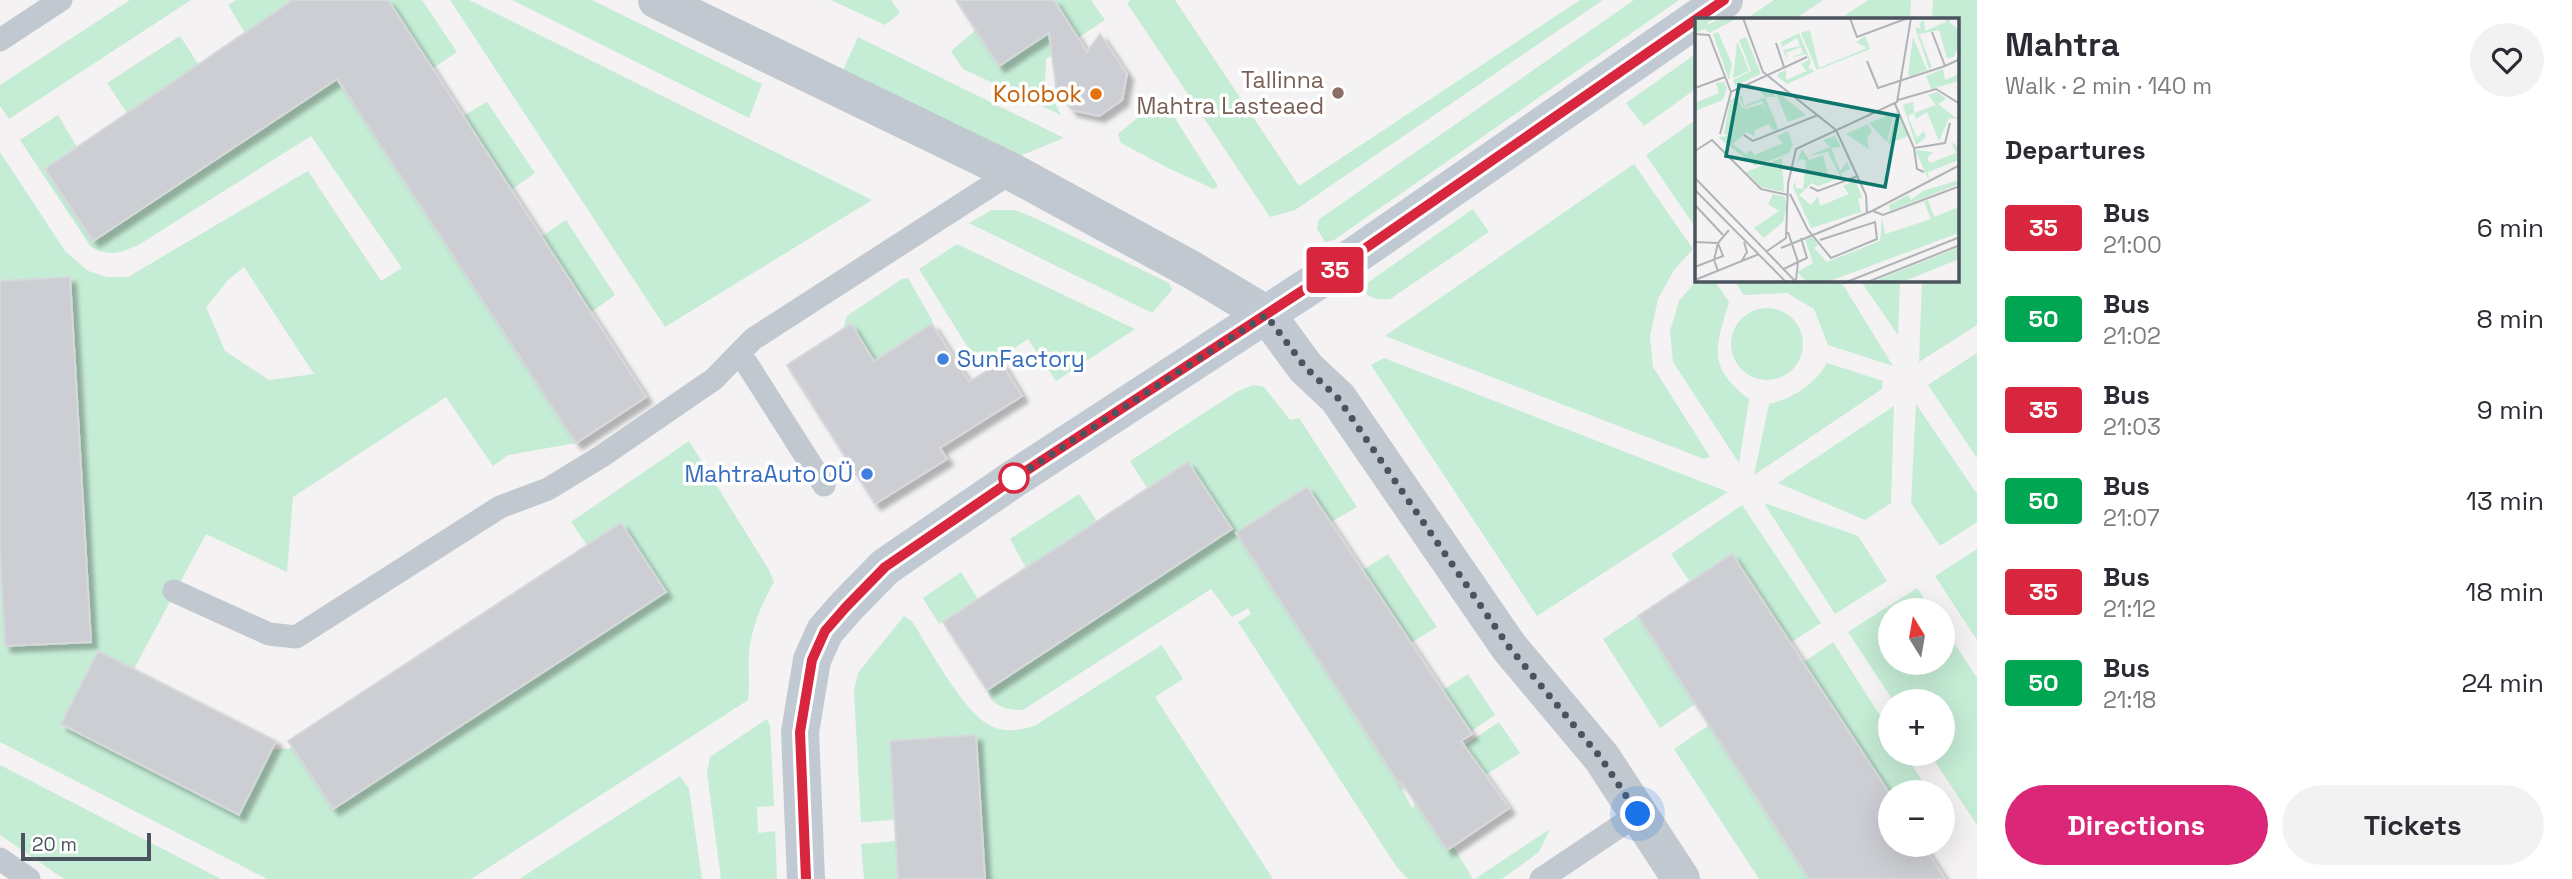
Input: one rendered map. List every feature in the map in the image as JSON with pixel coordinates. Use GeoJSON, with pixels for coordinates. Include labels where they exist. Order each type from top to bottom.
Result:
{"type":"FeatureCollection","features":[{"type":"Feature","properties":{"kind":"street"},"geometry":{"type":"LineString","coordinates":[[657,0],[1013,172],[1192,270],[1266,315],[1306,368],[1338,398],[1509,647],[1601,758],[1681,879]]}},
{"type":"Feature","properties":{"kind":"street"},"geometry":{"type":"LineString","coordinates":[[1698,18],[1724,0]]}},
{"type":"Feature","properties":{"kind":"street"},"geometry":{"type":"LineString","coordinates":[[806,879],[800,732],[812,660],[825,631],[885,567],[933,532],[1266,315],[1695,20]]}},
{"type":"Feature","properties":{"kind":"lane"},"geometry":{"type":"LineString","coordinates":[[0,40],[61,0]]}},
{"type":"Feature","properties":{"kind":"lane"},"geometry":{"type":"LineString","coordinates":[[174,591],[269,634],[296,636],[500,508],[548,489],[602,456],[714,379],[753,339],[1013,172]]}},
{"type":"Feature","properties":{"kind":"lane"},"geometry":{"type":"LineString","coordinates":[[740,353],[824,485]]}},
{"type":"Feature","properties":{"kind":"lane"},"geometry":{"type":"LineString","coordinates":[[1541,879],[1638,814]]}},
{"type":"Feature","properties":{"kind":"lane"},"geometry":{"type":"LineString","coordinates":[[0,859],[29,879]]}},
{"type":"Feature","properties":{"kind":"green space"},"geometry":{"type":"Polygon","coordinates":[[[130,0],[191,0],[9,119],[0,106],[0,85],[130,0]]]}},
{"type":"Feature","properties":{"kind":"green space"},"geometry":{"type":"Polygon","coordinates":[[[236,0],[422,0],[457,52],[432,69],[408,32],[337,80],[576,443],[508,455],[493,466],[446,397],[293,497],[287,572],[206,534],[134,669],[98,651],[61,724],[271,750],[293,748],[333,809],[665,592],[621,523],[587,545],[571,522],[689,441],[774,582],[752,635],[748,700],[471,879],[267,879],[0,742],[0,567],[5,646],[91,641],[70,277],[0,281],[0,152],[65,251],[88,271],[107,277],[128,277],[308,171],[381,281],[402,268],[311,136],[140,244],[121,252],[110,253],[91,247],[20,140],[58,115],[77,147],[45,169],[93,241],[336,80],[285,6],[245,33],[228,5],[236,0]],[[244,267],[228,280],[206,307],[225,351],[269,380],[314,374],[244,267]]]}},
{"type":"Feature","properties":{"kind":"green space"},"geometry":{"type":"Polygon","coordinates":[[[450,0],[469,0],[872,200],[665,327],[450,0]]]}},
{"type":"Feature","properties":{"kind":"green space"},"geometry":{"type":"Polygon","coordinates":[[[512,0],[592,0],[762,84],[749,118],[512,0]]]}},
{"type":"Feature","properties":{"kind":"green space"},"geometry":{"type":"Polygon","coordinates":[[[831,0],[891,0],[900,13],[885,25],[831,0]]]}},
{"type":"Feature","properties":{"kind":"green space"},"geometry":{"type":"Polygon","coordinates":[[[1054,0],[1091,0],[1105,20],[1046,59],[1045,84],[1061,115],[963,69],[951,51],[976,30],[1067,21],[1054,0]]]}},
{"type":"Feature","properties":{"kind":"green space"},"geometry":{"type":"Polygon","coordinates":[[[1131,0],[1175,0],[1299,186],[1580,0],[1603,0],[1295,210],[1270,217],[1127,3],[1131,0]]]}},
{"type":"Feature","properties":{"kind":"green space"},"geometry":{"type":"Polygon","coordinates":[[[1634,0],[1679,0],[1334,240],[1325,242],[1317,229],[1318,220],[1634,0]]]}},
{"type":"Feature","properties":{"kind":"green space"},"geometry":{"type":"Polygon","coordinates":[[[1774,0],[1823,0],[1796,18],[1747,18],[1774,0]]]}},
{"type":"Feature","properties":{"kind":"green space"},"geometry":{"type":"Polygon","coordinates":[[[1868,0],[1911,0],[1910,18],[1841,18],[1868,0]]]}},
{"type":"Feature","properties":{"kind":"green space"},"geometry":{"type":"Polygon","coordinates":[[[1933,0],[1977,0],[1977,325],[1919,362],[1922,282],[1960,282],[1960,18],[1932,18],[1933,0]]]}},
{"type":"Feature","properties":{"kind":"green space"},"geometry":{"type":"Polygon","coordinates":[[[180,36],[199,65],[127,113],[107,83],[180,36]]]}},
{"type":"Feature","properties":{"kind":"green space"},"geometry":{"type":"Polygon","coordinates":[[[858,37],[1064,138],[1020,156],[843,70],[858,37]]]}},
{"type":"Feature","properties":{"kind":"green space"},"geometry":{"type":"Polygon","coordinates":[[[1695,54],[1695,89],[1644,126],[1626,103],[1695,54]]]}},
{"type":"Feature","properties":{"kind":"green space"},"geometry":{"type":"Polygon","coordinates":[[[487,102],[535,173],[511,190],[463,116],[487,102]]]}},
{"type":"Feature","properties":{"kind":"green space"},"geometry":{"type":"Polygon","coordinates":[[[1173,115],[1218,186],[1214,189],[1121,143],[1118,134],[1137,118],[1173,115]]]}},
{"type":"Feature","properties":{"kind":"green space"},"geometry":{"type":"Polygon","coordinates":[[[1695,120],[1695,227],[1646,155],[1695,120]]]}},
{"type":"Feature","properties":{"kind":"green space"},"geometry":{"type":"Polygon","coordinates":[[[1634,164],[1693,249],[1674,270],[1658,299],[1650,336],[1653,367],[1710,457],[1704,459],[1385,336],[1634,164]]]}},
{"type":"Feature","properties":{"kind":"green space"},"geometry":{"type":"Polygon","coordinates":[[[1473,209],[1489,232],[1390,299],[1374,298],[1360,288],[1473,209]]]}},
{"type":"Feature","properties":{"kind":"green space"},"geometry":{"type":"Polygon","coordinates":[[[992,210],[1015,210],[1035,218],[1169,283],[1172,290],[1152,313],[969,223],[992,210]]]}},
{"type":"Feature","properties":{"kind":"green space"},"geometry":{"type":"Polygon","coordinates":[[[566,220],[615,295],[590,313],[541,237],[566,220]]]}},
{"type":"Feature","properties":{"kind":"green space"},"geometry":{"type":"Polygon","coordinates":[[[957,244],[1135,329],[1056,381],[1028,339],[982,370],[919,269],[957,244]]]}},
{"type":"Feature","properties":{"kind":"green space"},"geometry":{"type":"Polygon","coordinates":[[[908,278],[932,324],[874,361],[851,324],[843,329],[847,316],[902,279],[908,278]]]}},
{"type":"Feature","properties":{"kind":"green space"},"geometry":{"type":"Polygon","coordinates":[[[1695,282],[1715,282],[1729,302],[1720,332],[1718,356],[1726,377],[1749,399],[1739,463],[1673,362],[1670,331],[1679,301],[1695,282]]]}},
{"type":"Feature","properties":{"kind":"green space"},"geometry":{"type":"Polygon","coordinates":[[[1735,282],[1841,282],[1893,366],[1828,345],[1814,309],[1787,293],[1744,295],[1735,282]]]}},
{"type":"Feature","properties":{"kind":"green space"},"geometry":{"type":"Polygon","coordinates":[[[1861,282],[1900,282],[1898,335],[1861,282]]]}},
{"type":"Feature","properties":{"kind":"green space"},"geometry":{"type":"Polygon","coordinates":[[[1767,308],[1787,314],[1797,324],[1803,344],[1797,364],[1787,374],[1767,380],[1747,374],[1737,364],[1731,344],[1737,324],[1747,314],[1767,308]]]}},
{"type":"Feature","properties":{"kind":"green space"},"geometry":{"type":"Polygon","coordinates":[[[1977,353],[1977,458],[1928,385],[1977,353]]]}},
{"type":"Feature","properties":{"kind":"green space"},"geometry":{"type":"Polygon","coordinates":[[[1384,358],[1728,492],[1537,616],[1371,365],[1384,358]]]}},
{"type":"Feature","properties":{"kind":"green space"},"geometry":{"type":"Polygon","coordinates":[[[1827,363],[1883,381],[1882,389],[1754,475],[1769,404],[1802,390],[1816,378],[1827,363]]]}},
{"type":"Feature","properties":{"kind":"green space"},"geometry":{"type":"Polygon","coordinates":[[[1253,385],[1264,387],[1290,420],[1299,418],[1357,507],[1331,522],[1307,487],[1236,533],[1398,782],[1412,808],[1420,799],[1415,778],[1499,722],[1520,753],[1487,774],[1484,772],[1423,814],[1446,850],[1453,846],[1473,879],[1408,879],[1396,866],[1238,622],[1251,614],[1248,608],[1232,617],[1211,589],[1023,710],[996,704],[989,696],[987,690],[1231,529],[1188,462],[1147,488],[1130,461],[1238,391],[1253,385]]]}},
{"type":"Feature","properties":{"kind":"green space"},"geometry":{"type":"Polygon","coordinates":[[[1916,404],[1977,494],[1977,522],[1940,546],[1911,503],[1916,404]]]}},
{"type":"Feature","properties":{"kind":"green space"},"geometry":{"type":"Polygon","coordinates":[[[1894,406],[1891,503],[1865,520],[1778,483],[1894,406]]]}},
{"type":"Feature","properties":{"kind":"green space"},"geometry":{"type":"Polygon","coordinates":[[[1079,494],[1097,521],[1026,568],[1010,539],[1079,494]]]}},
{"type":"Feature","properties":{"kind":"green space"},"geometry":{"type":"Polygon","coordinates":[[[1764,503],[1858,536],[1887,581],[1835,614],[1764,503]]]}},
{"type":"Feature","properties":{"kind":"green space"},"geometry":{"type":"Polygon","coordinates":[[[1742,505],[1821,623],[1790,643],[1690,582],[1671,554],[1742,505]]]}},
{"type":"Feature","properties":{"kind":"green space"},"geometry":{"type":"Polygon","coordinates":[[[1977,549],[1977,640],[1955,606],[1955,598],[1949,598],[1935,576],[1977,549]]]}},
{"type":"Feature","properties":{"kind":"green space"},"geometry":{"type":"Polygon","coordinates":[[[1388,554],[1437,627],[1411,643],[1363,570],[1388,554]]]}},
{"type":"Feature","properties":{"kind":"green space"},"geometry":{"type":"Polygon","coordinates":[[[961,572],[978,599],[939,624],[923,598],[961,572]]]}},
{"type":"Feature","properties":{"kind":"green space"},"geometry":{"type":"Polygon","coordinates":[[[1917,588],[1924,598],[1901,598],[1917,588]]]}},
{"type":"Feature","properties":{"kind":"green space"},"geometry":{"type":"Polygon","coordinates":[[[1878,613],[1878,676],[1955,676],[1955,644],[1977,678],[1977,825],[1955,792],[1955,780],[1947,780],[1938,766],[1955,766],[1955,689],[1885,689],[1848,632],[1878,613]]]}},
{"type":"Feature","properties":{"kind":"green space"},"geometry":{"type":"Polygon","coordinates":[[[904,616],[912,621],[968,707],[989,725],[1006,730],[1036,725],[1162,645],[1183,679],[1155,697],[1273,879],[985,879],[976,735],[890,742],[894,820],[861,822],[854,691],[858,673],[904,616]]]}},
{"type":"Feature","properties":{"kind":"green space"},"geometry":{"type":"Polygon","coordinates":[[[1638,616],[1695,704],[1660,728],[1603,639],[1638,616]]]}},
{"type":"Feature","properties":{"kind":"green space"},"geometry":{"type":"Polygon","coordinates":[[[1833,642],[1878,712],[1878,766],[1913,766],[1922,780],[1881,780],[1804,662],[1833,642]]]}},
{"type":"Feature","properties":{"kind":"green space"},"geometry":{"type":"Polygon","coordinates":[[[1468,674],[1495,715],[1470,732],[1443,690],[1468,674]]]}},
{"type":"Feature","properties":{"kind":"green space"},"geometry":{"type":"Polygon","coordinates":[[[767,719],[770,725],[774,806],[757,807],[758,833],[775,831],[777,879],[721,879],[707,773],[710,757],[767,719]]]}},
{"type":"Feature","properties":{"kind":"green space"},"geometry":{"type":"Polygon","coordinates":[[[1709,725],[1809,879],[1759,879],[1674,749],[1709,725]]]}},
{"type":"Feature","properties":{"kind":"green space"},"geometry":{"type":"Polygon","coordinates":[[[0,765],[221,879],[64,879],[0,835],[0,765]]]}},
{"type":"Feature","properties":{"kind":"green space"},"geometry":{"type":"Polygon","coordinates":[[[680,776],[689,789],[702,879],[519,879],[680,776]]]}},
{"type":"Feature","properties":{"kind":"green space"},"geometry":{"type":"Polygon","coordinates":[[[1550,829],[1539,852],[1502,879],[1475,879],[1550,829]]]}},
{"type":"Feature","properties":{"kind":"green space"},"geometry":{"type":"Polygon","coordinates":[[[896,841],[898,879],[864,879],[861,844],[896,841]]]}},
{"type":"Feature","properties":{"kind":"building"},"geometry":{"type":"Polygon","coordinates":[[[293,0],[388,0],[646,397],[576,443],[337,79],[93,241],[45,169],[293,0]]]}},
{"type":"Feature","properties":{"kind":"building"},"geometry":{"type":"Polygon","coordinates":[[[956,0],[1054,0],[1087,52],[1100,34],[1127,74],[1122,100],[1099,116],[1072,110],[1056,87],[1049,33],[999,66],[956,0]]]}},
{"type":"Feature","properties":{"kind":"building"},"geometry":{"type":"Polygon","coordinates":[[[70,277],[91,642],[5,646],[0,553],[0,281],[70,277]]]}},
{"type":"Feature","properties":{"kind":"building"},"geometry":{"type":"Polygon","coordinates":[[[851,324],[874,361],[932,324],[969,382],[1001,362],[1022,396],[940,448],[947,459],[875,504],[787,365],[851,324]]]}},
{"type":"Feature","properties":{"kind":"building"},"geometry":{"type":"Polygon","coordinates":[[[1188,462],[1232,529],[987,690],[943,622],[1188,462]]]}},
{"type":"Feature","properties":{"kind":"building"},"geometry":{"type":"Polygon","coordinates":[[[1307,487],[1472,734],[1461,741],[1509,808],[1447,850],[1401,781],[1398,782],[1236,533],[1307,487]]]}},
{"type":"Feature","properties":{"kind":"building"},"geometry":{"type":"Polygon","coordinates":[[[621,523],[666,592],[333,809],[288,741],[621,523]]]}},
{"type":"Feature","properties":{"kind":"building"},"geometry":{"type":"Polygon","coordinates":[[[1732,554],[1881,780],[1878,780],[1878,857],[1931,857],[1945,879],[1809,879],[1638,616],[1732,554]]]}},
{"type":"Feature","properties":{"kind":"building"},"geometry":{"type":"Polygon","coordinates":[[[98,651],[276,741],[239,815],[61,724],[98,651]]]}},
{"type":"Feature","properties":{"kind":"building"},"geometry":{"type":"Polygon","coordinates":[[[976,735],[985,879],[898,879],[890,741],[976,735]]]}},
{"type":"Feature","properties":{"kind":"bus line","name":"35"},"geometry":{"type":"LineString","coordinates":[[1698,18],[1724,0]]}},
{"type":"Feature","properties":{"kind":"bus line","name":"35"},"geometry":{"type":"LineString","coordinates":[[806,879],[800,732],[812,660],[825,631],[885,567],[933,532],[1331,272],[1695,20]]}},
{"type":"Feature","properties":{"kind":"place","name":"Tallinna Mahtra Lasteaed"},"geometry":{"type":"Point","coordinates":[1338,93]}},
{"type":"Feature","properties":{"kind":"place","name":"Kolobok"},"geometry":{"type":"Point","coordinates":[1096,94]}},
{"type":"Feature","properties":{"kind":"place","name":"SunFactory"},"geometry":{"type":"Point","coordinates":[943,359]}},
{"type":"Feature","properties":{"kind":"place","name":"MahtraAuto OÜ"},"geometry":{"type":"Point","coordinates":[867,474]}},
{"type":"Feature","properties":{"kind":"route"},"geometry":{"type":"LineString","coordinates":[[1014,478],[1012,480],[1266,315],[1306,368],[1338,398],[1509,647],[1601,758],[1638,814]]}}]}
